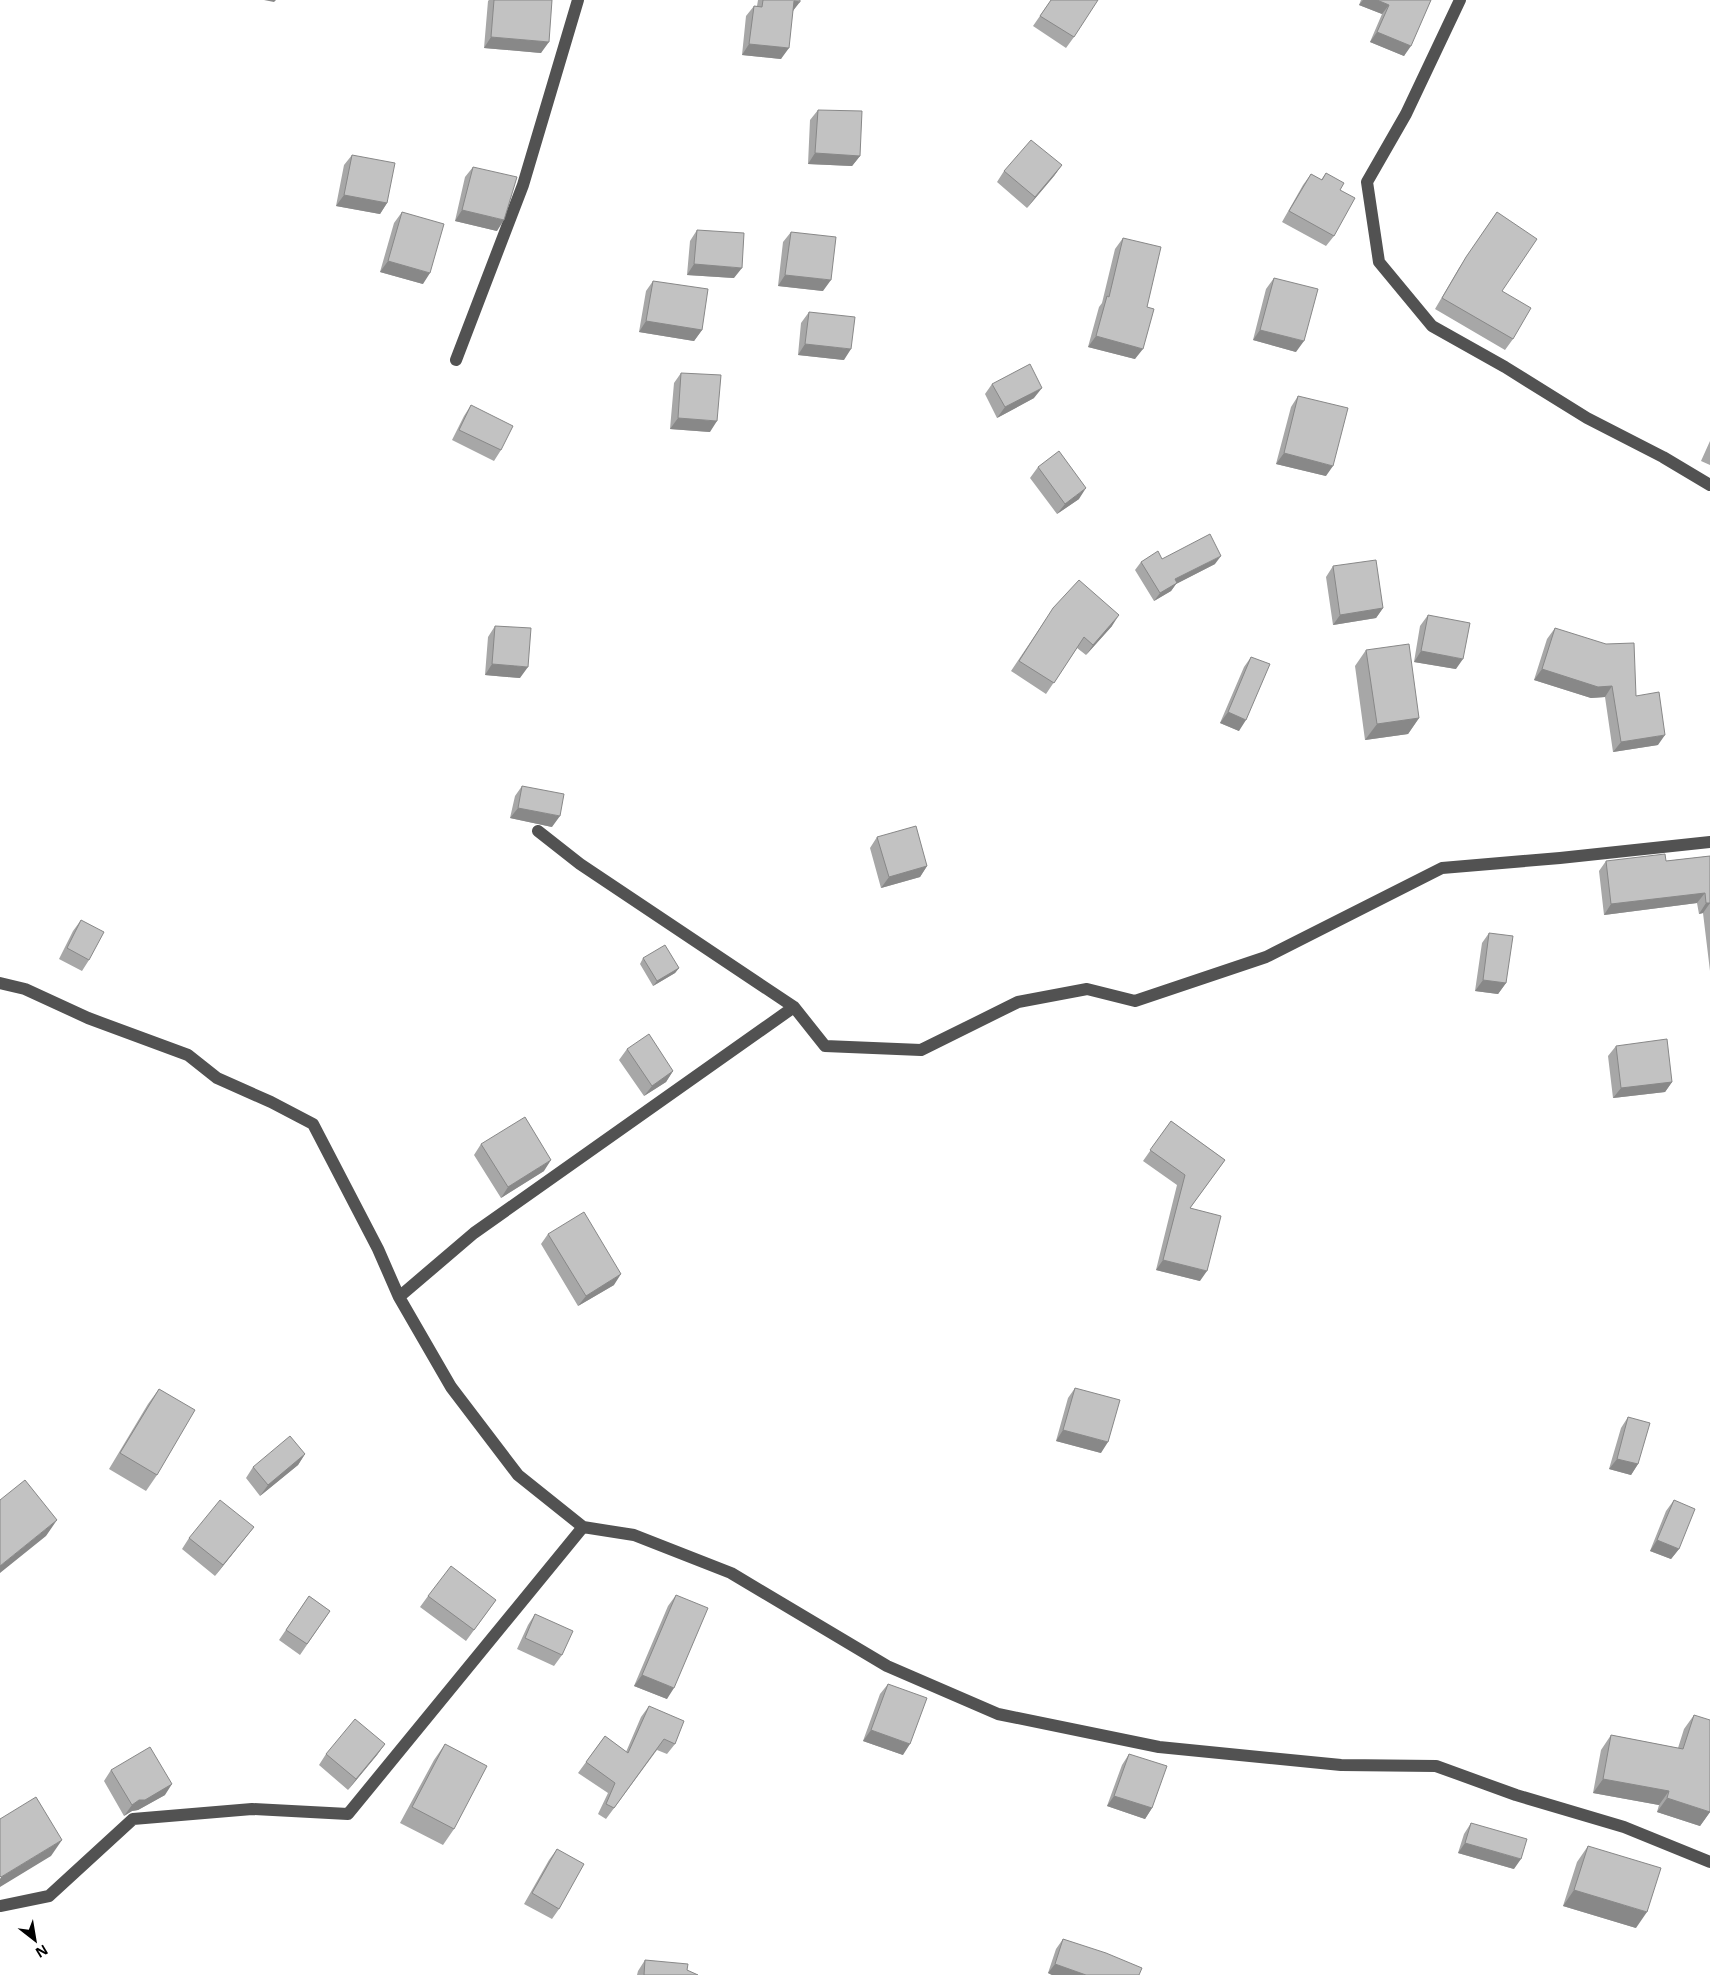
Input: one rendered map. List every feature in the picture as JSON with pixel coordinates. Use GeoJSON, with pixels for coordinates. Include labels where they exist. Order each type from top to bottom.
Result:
{"type":"FeatureCollection","features":[{"type":"Feature","properties":{"kind":"street"},"geometry":{"type":"LineString","coordinates":[[456,360],[522,185],[578,0]]}},
{"type":"Feature","properties":{"kind":"street"},"geometry":{"type":"LineString","coordinates":[[1460,0],[1406,114],[1367,182],[1378,262],[1432,326],[1505,367],[1587,418],[1663,457],[1710,485]]}},
{"type":"Feature","properties":{"kind":"street"},"geometry":{"type":"LineString","coordinates":[[538,831],[588,869],[794,1007],[825,1046],[921,1050],[1018,1002],[1087,989],[1135,1001],[1266,957],[1442,868],[1710,842]]}},
{"type":"Feature","properties":{"kind":"street"},"geometry":{"type":"LineString","coordinates":[[0,983],[25,990],[88,1018],[188,1055],[217,1078],[313,1124],[378,1249],[399,1297],[451,1387],[518,1475],[583,1527],[634,1535],[731,1573],[887,1666],[998,1714],[1159,1747],[1341,1765],[1436,1766],[1516,1795],[1624,1827],[1710,1862]]}},
{"type":"Feature","properties":{"kind":"street"},"geometry":{"type":"LineString","coordinates":[[399,1297],[474,1232],[794,1007]]}},
{"type":"Feature","properties":{"kind":"street"},"geometry":{"type":"LineString","coordinates":[[0,1906],[49,1896],[133,1819],[252,1809],[348,1814],[583,1527]]}},
{"type":"Feature","properties":{"kind":"building"},"geometry":{"type":"Polygon","coordinates":[[[494,0],[552,0],[549,42],[491,37],[494,0]]]}},
{"type":"Feature","properties":{"kind":"building"},"geometry":{"type":"Polygon","coordinates":[[[763,0],[800,0],[800,2],[794,1],[789,48],[749,44],[754,6],[762,7],[763,0]]]}},
{"type":"Feature","properties":{"kind":"building"},"geometry":{"type":"Polygon","coordinates":[[[1051,0],[1098,0],[1074,37],[1040,16],[1051,0]]]}},
{"type":"Feature","properties":{"kind":"building"},"geometry":{"type":"Polygon","coordinates":[[[1377,0],[1431,0],[1411,46],[1377,32],[1389,5],[1377,0]]]}},
{"type":"Feature","properties":{"kind":"building"},"geometry":{"type":"Polygon","coordinates":[[[818,110],[862,111],[860,156],[815,153],[818,110]]]}},
{"type":"Feature","properties":{"kind":"building"},"geometry":{"type":"Polygon","coordinates":[[[1031,140],[1062,165],[1035,197],[1004,171],[1031,140]]]}},
{"type":"Feature","properties":{"kind":"building"},"geometry":{"type":"Polygon","coordinates":[[[352,155],[395,163],[387,203],[344,195],[352,155]]]}},
{"type":"Feature","properties":{"kind":"building"},"geometry":{"type":"Polygon","coordinates":[[[473,167],[517,177],[504,220],[462,210],[473,167]]]}},
{"type":"Feature","properties":{"kind":"building"},"geometry":{"type":"Polygon","coordinates":[[[1326,173],[1344,183],[1340,190],[1355,198],[1334,236],[1289,211],[1311,174],[1322,180],[1326,173]]]}},
{"type":"Feature","properties":{"kind":"building"},"geometry":{"type":"Polygon","coordinates":[[[402,212],[444,224],[430,273],[388,261],[402,212]]]}},
{"type":"Feature","properties":{"kind":"building"},"geometry":{"type":"Polygon","coordinates":[[[1497,212],[1537,239],[1502,291],[1531,308],[1513,339],[1442,298],[1466,257],[1497,212]]]}},
{"type":"Feature","properties":{"kind":"building"},"geometry":{"type":"Polygon","coordinates":[[[697,230],[744,233],[742,268],[694,264],[697,230]]]}},
{"type":"Feature","properties":{"kind":"building"},"geometry":{"type":"Polygon","coordinates":[[[791,232],[836,237],[831,280],[785,275],[791,232]]]}},
{"type":"Feature","properties":{"kind":"building"},"geometry":{"type":"Polygon","coordinates":[[[1123,238],[1161,247],[1147,307],[1154,309],[1143,349],[1096,336],[1107,296],[1109,297],[1123,238]]]}},
{"type":"Feature","properties":{"kind":"building"},"geometry":{"type":"Polygon","coordinates":[[[1274,278],[1318,289],[1304,341],[1260,330],[1274,278]]]}},
{"type":"Feature","properties":{"kind":"building"},"geometry":{"type":"Polygon","coordinates":[[[653,281],[708,289],[702,330],[646,321],[653,281]]]}},
{"type":"Feature","properties":{"kind":"building"},"geometry":{"type":"Polygon","coordinates":[[[809,312],[855,317],[851,349],[805,344],[809,312]]]}},
{"type":"Feature","properties":{"kind":"building"},"geometry":{"type":"Polygon","coordinates":[[[1030,364],[1042,388],[1005,407],[992,384],[1030,364]]]}},
{"type":"Feature","properties":{"kind":"building"},"geometry":{"type":"Polygon","coordinates":[[[681,373],[721,375],[717,421],[678,418],[681,373]]]}},
{"type":"Feature","properties":{"kind":"building"},"geometry":{"type":"Polygon","coordinates":[[[1298,396],[1348,408],[1333,466],[1284,453],[1298,396]]]}},
{"type":"Feature","properties":{"kind":"building"},"geometry":{"type":"Polygon","coordinates":[[[471,405],[513,426],[501,450],[459,430],[471,405]]]}},
{"type":"Feature","properties":{"kind":"building"},"geometry":{"type":"Polygon","coordinates":[[[1059,451],[1086,488],[1065,504],[1038,467],[1059,451]]]}},
{"type":"Feature","properties":{"kind":"building"},"geometry":{"type":"Polygon","coordinates":[[[1210,534],[1221,556],[1175,579],[1177,583],[1160,593],[1141,562],[1158,551],[1162,559],[1210,534]]]}},
{"type":"Feature","properties":{"kind":"building"},"geometry":{"type":"Polygon","coordinates":[[[1376,560],[1383,608],[1340,615],[1333,566],[1376,560]]]}},
{"type":"Feature","properties":{"kind":"building"},"geometry":{"type":"Polygon","coordinates":[[[1079,580],[1119,615],[1093,645],[1084,637],[1054,683],[1019,661],[1053,608],[1079,580]]]}},
{"type":"Feature","properties":{"kind":"building"},"geometry":{"type":"Polygon","coordinates":[[[1428,615],[1470,623],[1463,659],[1421,651],[1428,615]]]}},
{"type":"Feature","properties":{"kind":"building"},"geometry":{"type":"Polygon","coordinates":[[[495,626],[531,628],[528,667],[492,664],[495,626]]]}},
{"type":"Feature","properties":{"kind":"building"},"geometry":{"type":"Polygon","coordinates":[[[1555,628],[1606,644],[1634,643],[1636,696],[1659,692],[1665,735],[1621,742],[1612,686],[1598,687],[1542,669],[1555,628]]]}},
{"type":"Feature","properties":{"kind":"building"},"geometry":{"type":"Polygon","coordinates":[[[1409,644],[1419,718],[1377,724],[1366,650],[1409,644]]]}},
{"type":"Feature","properties":{"kind":"building"},"geometry":{"type":"Polygon","coordinates":[[[1251,657],[1270,664],[1246,720],[1228,712],[1251,657]]]}},
{"type":"Feature","properties":{"kind":"building"},"geometry":{"type":"Polygon","coordinates":[[[522,786],[564,794],[560,816],[518,808],[522,786]]]}},
{"type":"Feature","properties":{"kind":"building"},"geometry":{"type":"Polygon","coordinates":[[[916,826],[927,866],[889,877],[877,837],[916,826]]]}},
{"type":"Feature","properties":{"kind":"building"},"geometry":{"type":"Polygon","coordinates":[[[1665,854],[1666,861],[1710,856],[1710,903],[1706,903],[1705,893],[1611,904],[1606,861],[1665,854]]]}},
{"type":"Feature","properties":{"kind":"building"},"geometry":{"type":"Polygon","coordinates":[[[81,920],[104,932],[89,960],[67,948],[81,920]]]}},
{"type":"Feature","properties":{"kind":"building"},"geometry":{"type":"Polygon","coordinates":[[[1489,933],[1513,936],[1506,983],[1483,980],[1489,933]]]}},
{"type":"Feature","properties":{"kind":"building"},"geometry":{"type":"Polygon","coordinates":[[[665,945],[679,968],[657,981],[643,958],[665,945]]]}},
{"type":"Feature","properties":{"kind":"building"},"geometry":{"type":"Polygon","coordinates":[[[649,1034],[673,1071],[652,1086],[627,1049],[649,1034]]]}},
{"type":"Feature","properties":{"kind":"building"},"geometry":{"type":"Polygon","coordinates":[[[1667,1039],[1672,1082],[1621,1088],[1616,1046],[1667,1039]]]}},
{"type":"Feature","properties":{"kind":"building"},"geometry":{"type":"Polygon","coordinates":[[[525,1117],[551,1160],[508,1187],[481,1144],[525,1117]]]}},
{"type":"Feature","properties":{"kind":"building"},"geometry":{"type":"Polygon","coordinates":[[[1171,1121],[1225,1160],[1190,1208],[1221,1216],[1207,1271],[1163,1260],[1185,1175],[1150,1150],[1171,1121]]]}},
{"type":"Feature","properties":{"kind":"building"},"geometry":{"type":"Polygon","coordinates":[[[584,1212],[621,1274],[586,1296],[548,1234],[584,1212]]]}},
{"type":"Feature","properties":{"kind":"building"},"geometry":{"type":"Polygon","coordinates":[[[1075,1388],[1120,1400],[1108,1442],[1063,1430],[1075,1388]]]}},
{"type":"Feature","properties":{"kind":"building"},"geometry":{"type":"Polygon","coordinates":[[[159,1389],[195,1410],[157,1475],[120,1453],[159,1389]]]}},
{"type":"Feature","properties":{"kind":"building"},"geometry":{"type":"Polygon","coordinates":[[[1628,1417],[1650,1423],[1638,1464],[1617,1459],[1628,1417]]]}},
{"type":"Feature","properties":{"kind":"building"},"geometry":{"type":"Polygon","coordinates":[[[290,1436],[305,1454],[268,1485],[253,1467],[290,1436]]]}},
{"type":"Feature","properties":{"kind":"building"},"geometry":{"type":"Polygon","coordinates":[[[25,1480],[57,1520],[0,1566],[0,1500],[25,1480]]]}},
{"type":"Feature","properties":{"kind":"building"},"geometry":{"type":"Polygon","coordinates":[[[220,1500],[254,1527],[223,1565],[189,1538],[220,1500]]]}},
{"type":"Feature","properties":{"kind":"building"},"geometry":{"type":"Polygon","coordinates":[[[1674,1500],[1695,1509],[1679,1549],[1657,1540],[1674,1500]]]}},
{"type":"Feature","properties":{"kind":"building"},"geometry":{"type":"Polygon","coordinates":[[[451,1566],[496,1600],[474,1630],[428,1596],[451,1566]]]}},
{"type":"Feature","properties":{"kind":"building"},"geometry":{"type":"Polygon","coordinates":[[[676,1595],[708,1608],[674,1688],[642,1675],[676,1595]]]}},
{"type":"Feature","properties":{"kind":"building"},"geometry":{"type":"Polygon","coordinates":[[[309,1596],[330,1611],[307,1644],[286,1630],[309,1596]]]}},
{"type":"Feature","properties":{"kind":"building"},"geometry":{"type":"Polygon","coordinates":[[[535,1614],[573,1631],[562,1655],[525,1638],[535,1614]]]}},
{"type":"Feature","properties":{"kind":"building"},"geometry":{"type":"Polygon","coordinates":[[[888,1684],[927,1698],[910,1744],[871,1730],[888,1684]]]}},
{"type":"Feature","properties":{"kind":"building"},"geometry":{"type":"Polygon","coordinates":[[[649,1706],[684,1721],[675,1744],[664,1739],[614,1808],[606,1804],[615,1783],[586,1762],[605,1736],[628,1753],[649,1706]]]}},
{"type":"Feature","properties":{"kind":"building"},"geometry":{"type":"Polygon","coordinates":[[[1694,1715],[1710,1720],[1710,1812],[1667,1798],[1669,1791],[1603,1779],[1611,1735],[1683,1749],[1694,1715]]]}},
{"type":"Feature","properties":{"kind":"building"},"geometry":{"type":"Polygon","coordinates":[[[355,1719],[385,1744],[356,1779],[326,1754],[355,1719]]]}},
{"type":"Feature","properties":{"kind":"building"},"geometry":{"type":"Polygon","coordinates":[[[445,1744],[487,1766],[454,1829],[412,1807],[445,1744]]]}},
{"type":"Feature","properties":{"kind":"building"},"geometry":{"type":"Polygon","coordinates":[[[150,1747],[172,1784],[145,1800],[139,1800],[132,1805],[111,1770],[150,1747]]]}},
{"type":"Feature","properties":{"kind":"building"},"geometry":{"type":"Polygon","coordinates":[[[1129,1754],[1167,1766],[1152,1808],[1114,1796],[1129,1754]]]}},
{"type":"Feature","properties":{"kind":"building"},"geometry":{"type":"Polygon","coordinates":[[[36,1797],[62,1840],[1,1877],[0,1819],[36,1797]]]}},
{"type":"Feature","properties":{"kind":"building"},"geometry":{"type":"Polygon","coordinates":[[[1471,1823],[1527,1839],[1521,1859],[1465,1843],[1471,1823]]]}},
{"type":"Feature","properties":{"kind":"building"},"geometry":{"type":"Polygon","coordinates":[[[1588,1846],[1661,1868],[1647,1912],[1574,1890],[1588,1846]]]}},
{"type":"Feature","properties":{"kind":"building"},"geometry":{"type":"Polygon","coordinates":[[[557,1849],[584,1864],[559,1909],[532,1893],[557,1849]]]}},
{"type":"Feature","properties":{"kind":"building"},"geometry":{"type":"Polygon","coordinates":[[[1063,1939],[1106,1953],[1142,1968],[1139,1975],[1086,1975],[1055,1964],[1063,1939]]]}},
{"type":"Feature","properties":{"kind":"building"},"geometry":{"type":"Polygon","coordinates":[[[645,1960],[688,1964],[687,1970],[698,1975],[644,1975],[645,1960]]]}}]}
